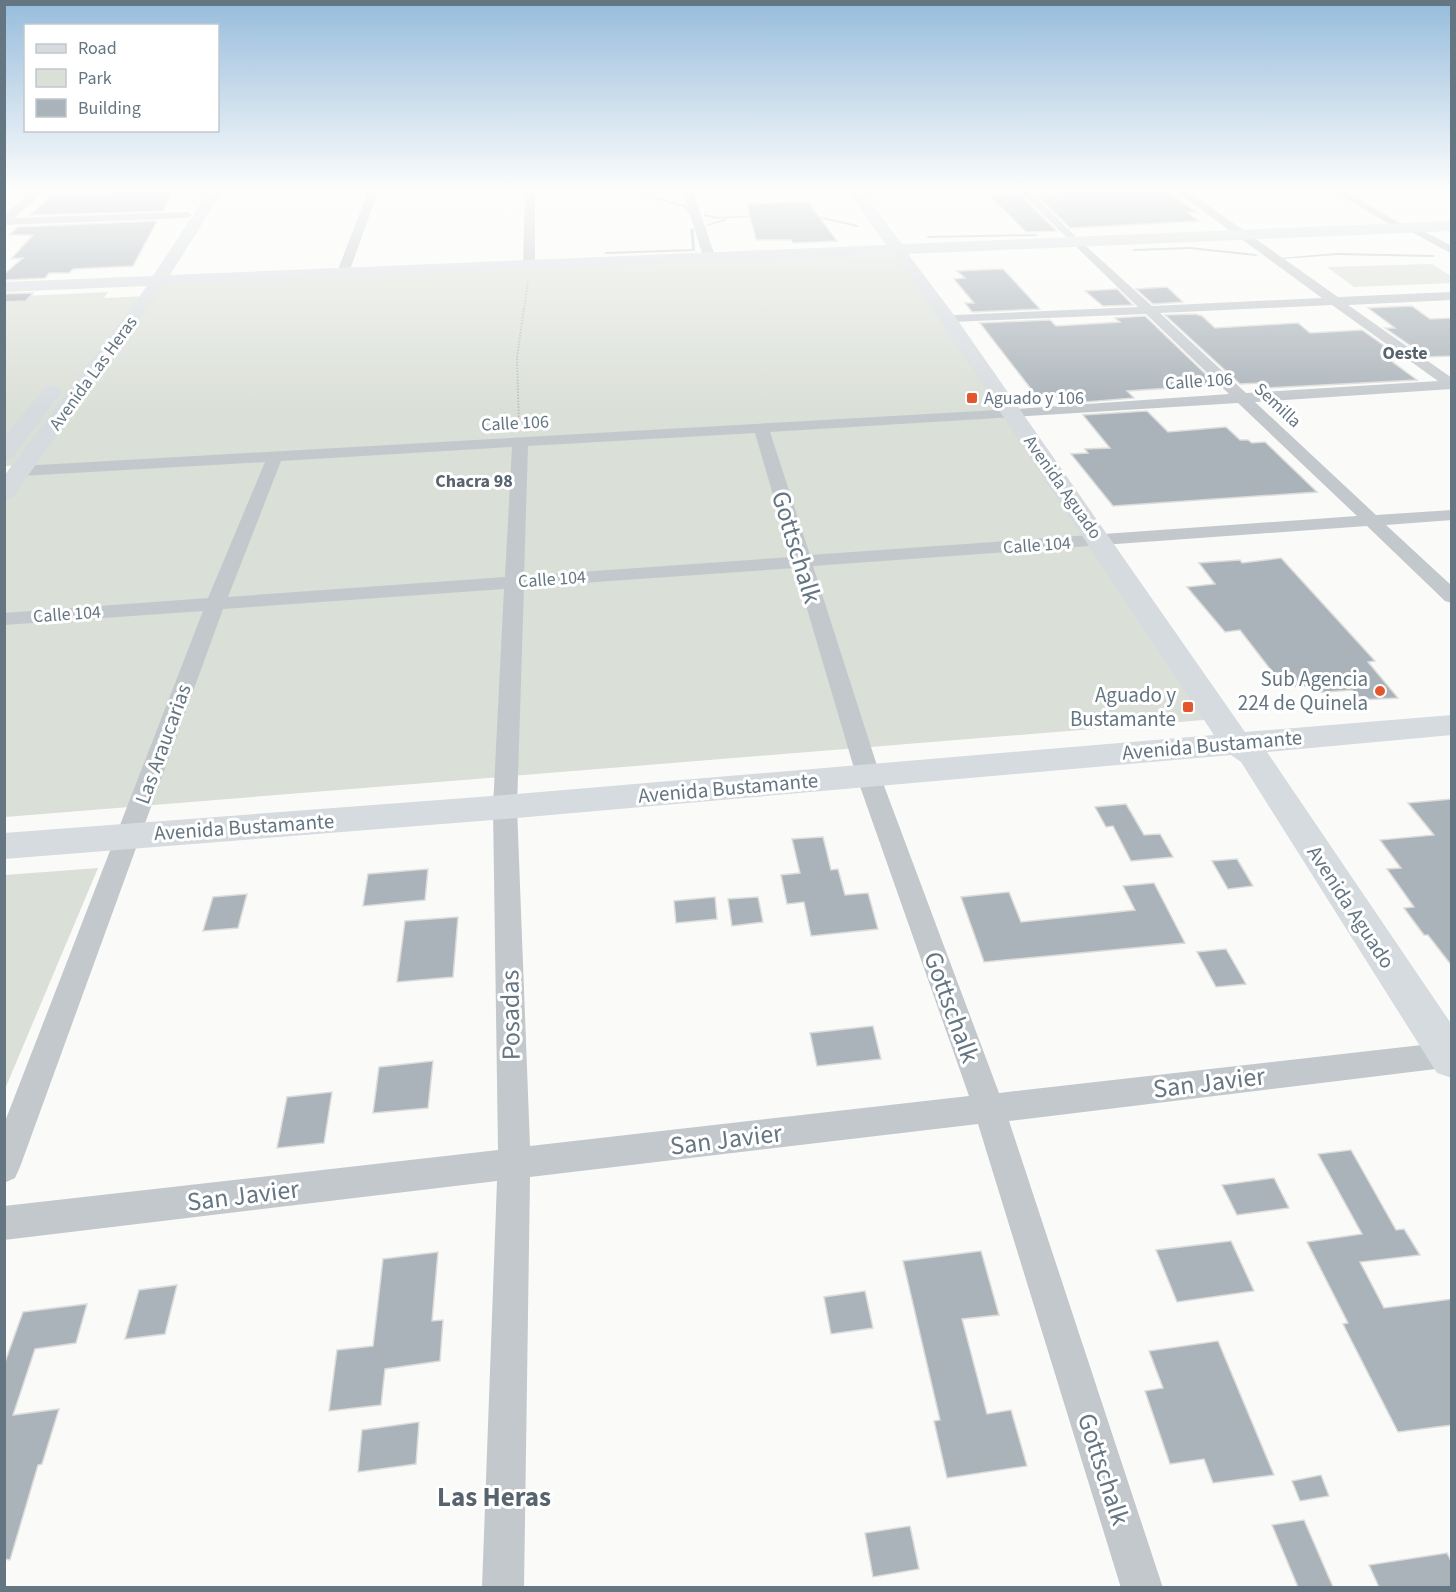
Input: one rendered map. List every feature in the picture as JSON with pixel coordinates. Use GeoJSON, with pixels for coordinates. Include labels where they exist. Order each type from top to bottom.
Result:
{"type":"FeatureCollection","features":[{"type":"Feature","properties":{"kind":"main road","name":"Avenida Las Heras"},"geometry":{"type":"LineString","coordinates":[[4,494],[156,263]]}},
{"type":"Feature","properties":{"kind":"main road","name":"Avenida Las Heras"},"geometry":{"type":"LineString","coordinates":[[116,309],[158,263]]}},
{"type":"Feature","properties":{"kind":"main road"},"geometry":{"type":"LineString","coordinates":[[4,281],[345,267],[516,263]]}},
{"type":"Feature","properties":{"kind":"main road"},"geometry":{"type":"LineString","coordinates":[[4,287],[149,274],[519,263]]}},
{"type":"Feature","properties":{"kind":"main road","name":"Avenida Aguado"},"geometry":{"type":"LineString","coordinates":[[912,263],[1247,746],[1450,1057]]}},
{"type":"Feature","properties":{"kind":"main road","name":"Avenida Aguado"},"geometry":{"type":"LineString","coordinates":[[913,263],[956,319],[1017,413]]}},
{"type":"Feature","properties":{"kind":"main road","name":"Avenida Las Heras"},"geometry":{"type":"LineString","coordinates":[[4,453],[67,372]]}},
{"type":"Feature","properties":{"kind":"main road","name":"Avenida Bustamante"},"geometry":{"type":"LineString","coordinates":[[4,846],[1247,746],[1452,724]]}},
{"type":"Feature","properties":{"kind":"street","name":"Semilla"},"geometry":{"type":"LineString","coordinates":[[1099,263],[1452,597]]}},
{"type":"Feature","properties":{"kind":"street"},"geometry":{"type":"LineString","coordinates":[[1281,263],[1452,385]]}},
{"type":"Feature","properties":{"kind":"street"},"geometry":{"type":"LineString","coordinates":[[956,319],[1452,296]]}},
{"type":"Feature","properties":{"kind":"street","name":"Calle 106"},"geometry":{"type":"LineString","coordinates":[[21,471],[1017,413],[1452,385]]}},
{"type":"Feature","properties":{"kind":"street","name":"Gottschalk"},"geometry":{"type":"LineString","coordinates":[[761,428],[868,775],[988,1108],[1142,1587]]}},
{"type":"Feature","properties":{"kind":"street","name":"Posadas"},"geometry":{"type":"LineString","coordinates":[[503,1587],[514,1164],[505,807],[520,442]]}},
{"type":"Feature","properties":{"kind":"street","name":"Las Araucarias"},"geometry":{"type":"LineString","coordinates":[[4,1167],[216,602],[274,456]]}},
{"type":"Feature","properties":{"kind":"street","name":"Calle 104"},"geometry":{"type":"LineString","coordinates":[[4,619],[1452,515]]}},
{"type":"Feature","properties":{"kind":"street","name":"San Javier"},"geometry":{"type":"LineString","coordinates":[[4,1223],[988,1108],[1450,1057]]}},
{"type":"Feature","properties":{"kind":"path"},"geometry":{"type":"LineString","coordinates":[[520,442],[517,358],[529,263]]}},
{"type":"Feature","properties":{"kind":"green space"},"geometry":{"type":"Polygon","coordinates":[[[627,263],[905,263],[1216,719],[5,817],[5,492],[24,465],[5,466],[4,297],[108,292],[104,298],[147,296],[157,283],[627,263]]]}},
{"type":"Feature","properties":{"kind":"green space"},"geometry":{"type":"Polygon","coordinates":[[[1432,264],[1451,276],[1451,283],[1354,287],[1327,267],[1432,264]]]}},
{"type":"Feature","properties":{"kind":"green space"},"geometry":{"type":"Polygon","coordinates":[[[98,868],[5,1089],[5,875],[98,868]]]}},
{"type":"Feature","properties":{"kind":"building"},"geometry":{"type":"Polygon","coordinates":[[[17,263],[134,263],[133,266],[73,269],[69,273],[49,273],[45,278],[4,280],[4,274],[17,263]]]}},
{"type":"Feature","properties":{"kind":"building"},"geometry":{"type":"Polygon","coordinates":[[[1003,269],[1040,309],[972,312],[965,303],[974,303],[954,279],[965,278],[957,271],[1003,269]]]}},
{"type":"Feature","properties":{"kind":"building"},"geometry":{"type":"Polygon","coordinates":[[[1167,287],[1183,302],[1153,304],[1136,289],[1167,287]]]}},
{"type":"Feature","properties":{"kind":"building"},"geometry":{"type":"Polygon","coordinates":[[[1117,289],[1133,305],[1103,306],[1085,291],[1117,289]]]}},
{"type":"Feature","properties":{"kind":"building"},"geometry":{"type":"Polygon","coordinates":[[[33,293],[26,301],[4,302],[4,294],[33,293]]]}},
{"type":"Feature","properties":{"kind":"building"},"geometry":{"type":"Polygon","coordinates":[[[1412,306],[1430,319],[1452,318],[1452,356],[1427,357],[1385,328],[1395,328],[1368,308],[1412,306]]]}},
{"type":"Feature","properties":{"kind":"building"},"geometry":{"type":"Polygon","coordinates":[[[1195,314],[1202,316],[1215,328],[1298,323],[1310,333],[1362,330],[1403,359],[1390,360],[1417,380],[1266,388],[1260,383],[1240,384],[1165,315],[1195,314]]]}},
{"type":"Feature","properties":{"kind":"building"},"geometry":{"type":"Polygon","coordinates":[[[1145,316],[1217,385],[1127,391],[1134,398],[1073,403],[1068,396],[1038,398],[980,323],[1050,320],[1056,326],[1120,322],[1115,318],[1145,316]]]}},
{"type":"Feature","properties":{"kind":"building"},"geometry":{"type":"Polygon","coordinates":[[[1147,411],[1168,432],[1226,427],[1240,440],[1248,440],[1252,443],[1265,442],[1317,492],[1113,506],[1071,454],[1088,453],[1085,449],[1110,448],[1083,415],[1147,411]]]}},
{"type":"Feature","properties":{"kind":"building"},"geometry":{"type":"Polygon","coordinates":[[[1281,558],[1375,661],[1368,662],[1398,698],[1360,700],[1352,690],[1313,693],[1308,686],[1284,687],[1240,630],[1225,632],[1187,587],[1215,584],[1199,563],[1240,560],[1242,563],[1281,558]]]}},
{"type":"Feature","properties":{"kind":"building"},"geometry":{"type":"Polygon","coordinates":[[[1452,799],[1452,966],[1428,935],[1424,935],[1404,908],[1414,907],[1387,869],[1401,868],[1380,840],[1434,835],[1408,803],[1452,799]]]}},
{"type":"Feature","properties":{"kind":"building"},"geometry":{"type":"Polygon","coordinates":[[[1126,804],[1144,835],[1160,834],[1173,857],[1131,861],[1113,826],[1106,827],[1095,807],[1126,804]]]}},
{"type":"Feature","properties":{"kind":"building"},"geometry":{"type":"Polygon","coordinates":[[[823,837],[831,870],[838,869],[845,895],[868,893],[878,929],[811,936],[804,902],[787,904],[781,875],[800,873],[792,839],[823,837]]]}},
{"type":"Feature","properties":{"kind":"building"},"geometry":{"type":"Polygon","coordinates":[[[1237,859],[1253,886],[1228,889],[1212,861],[1237,859]]]}},
{"type":"Feature","properties":{"kind":"building"},"geometry":{"type":"Polygon","coordinates":[[[428,869],[425,900],[363,906],[368,874],[428,869]]]}},
{"type":"Feature","properties":{"kind":"building"},"geometry":{"type":"Polygon","coordinates":[[[1154,883],[1185,943],[984,962],[961,897],[1009,892],[1021,922],[1135,910],[1123,886],[1154,883]]]}},
{"type":"Feature","properties":{"kind":"building"},"geometry":{"type":"Polygon","coordinates":[[[247,894],[238,928],[203,931],[213,897],[247,894]]]}},
{"type":"Feature","properties":{"kind":"building"},"geometry":{"type":"Polygon","coordinates":[[[715,897],[717,919],[676,923],[674,901],[715,897]]]}},
{"type":"Feature","properties":{"kind":"building"},"geometry":{"type":"Polygon","coordinates":[[[758,897],[763,922],[732,926],[728,899],[758,897]]]}},
{"type":"Feature","properties":{"kind":"building"},"geometry":{"type":"Polygon","coordinates":[[[458,917],[453,977],[397,982],[405,921],[458,917]]]}},
{"type":"Feature","properties":{"kind":"building"},"geometry":{"type":"Polygon","coordinates":[[[1226,949],[1246,984],[1216,987],[1197,952],[1226,949]]]}},
{"type":"Feature","properties":{"kind":"building"},"geometry":{"type":"Polygon","coordinates":[[[873,1026],[881,1059],[817,1066],[810,1033],[873,1026]]]}},
{"type":"Feature","properties":{"kind":"building"},"geometry":{"type":"Polygon","coordinates":[[[433,1061],[428,1108],[373,1113],[379,1067],[433,1061]]]}},
{"type":"Feature","properties":{"kind":"building"},"geometry":{"type":"Polygon","coordinates":[[[332,1092],[324,1143],[277,1148],[287,1097],[332,1092]]]}},
{"type":"Feature","properties":{"kind":"building"},"geometry":{"type":"Polygon","coordinates":[[[1351,1150],[1396,1230],[1404,1229],[1420,1255],[1360,1262],[1384,1308],[1452,1299],[1452,1425],[1398,1432],[1343,1324],[1348,1323],[1307,1242],[1362,1234],[1318,1154],[1351,1150]]]}},
{"type":"Feature","properties":{"kind":"building"},"geometry":{"type":"Polygon","coordinates":[[[1274,1178],[1289,1208],[1237,1215],[1222,1185],[1274,1178]]]}},
{"type":"Feature","properties":{"kind":"building"},"geometry":{"type":"Polygon","coordinates":[[[1231,1241],[1254,1291],[1177,1302],[1156,1250],[1231,1241]]]}},
{"type":"Feature","properties":{"kind":"building"},"geometry":{"type":"Polygon","coordinates":[[[981,1251],[999,1315],[962,1319],[987,1414],[1011,1410],[1027,1466],[947,1478],[934,1421],[940,1420],[903,1261],[981,1251]]]}},
{"type":"Feature","properties":{"kind":"building"},"geometry":{"type":"Polygon","coordinates":[[[438,1252],[432,1321],[443,1320],[440,1361],[385,1369],[381,1405],[329,1411],[337,1350],[373,1346],[383,1259],[438,1252]]]}},
{"type":"Feature","properties":{"kind":"building"},"geometry":{"type":"Polygon","coordinates":[[[177,1285],[165,1334],[125,1339],[139,1290],[177,1285]]]}},
{"type":"Feature","properties":{"kind":"building"},"geometry":{"type":"Polygon","coordinates":[[[865,1291],[873,1328],[831,1334],[824,1297],[865,1291]]]}},
{"type":"Feature","properties":{"kind":"building"},"geometry":{"type":"Polygon","coordinates":[[[87,1304],[76,1343],[35,1349],[13,1415],[59,1409],[42,1464],[38,1465],[10,1560],[4,1559],[4,1365],[23,1312],[87,1304]]]}},
{"type":"Feature","properties":{"kind":"building"},"geometry":{"type":"Polygon","coordinates":[[[1218,1341],[1274,1475],[1213,1483],[1204,1459],[1170,1464],[1145,1391],[1163,1388],[1149,1351],[1218,1341]]]}},
{"type":"Feature","properties":{"kind":"building"},"geometry":{"type":"Polygon","coordinates":[[[419,1422],[416,1464],[358,1472],[362,1430],[419,1422]]]}},
{"type":"Feature","properties":{"kind":"building"},"geometry":{"type":"Polygon","coordinates":[[[1321,1475],[1329,1496],[1300,1501],[1292,1481],[1321,1475]]]}},
{"type":"Feature","properties":{"kind":"building"},"geometry":{"type":"Polygon","coordinates":[[[1304,1520],[1333,1587],[1298,1587],[1272,1525],[1304,1520]]]}},
{"type":"Feature","properties":{"kind":"building"},"geometry":{"type":"Polygon","coordinates":[[[910,1526],[919,1569],[873,1577],[865,1533],[910,1526]]]}},
{"type":"Feature","properties":{"kind":"building"},"geometry":{"type":"Polygon","coordinates":[[[1447,1553],[1452,1563],[1452,1587],[1379,1587],[1369,1565],[1447,1553]]]}},
{"type":"Feature","properties":{"kind":"place","name":"Aguado y 106"},"geometry":{"type":"Point","coordinates":[972,398]}},
{"type":"Feature","properties":{"kind":"place","name":"Sub Agencia 224 de Quinela"},"geometry":{"type":"Point","coordinates":[1380,691]}},
{"type":"Feature","properties":{"kind":"place","name":"Aguado y Bustamante"},"geometry":{"type":"Point","coordinates":[1188,707]}},
{"type":"Feature","properties":{"kind":"district","name":"Oeste"},"geometry":{"type":"Point","coordinates":[1405,353]}},
{"type":"Feature","properties":{"kind":"district","name":"Chacra 98"},"geometry":{"type":"Point","coordinates":[474,481]}},
{"type":"Feature","properties":{"kind":"district","name":"Las Heras"},"geometry":{"type":"Point","coordinates":[494,1497]}}]}
